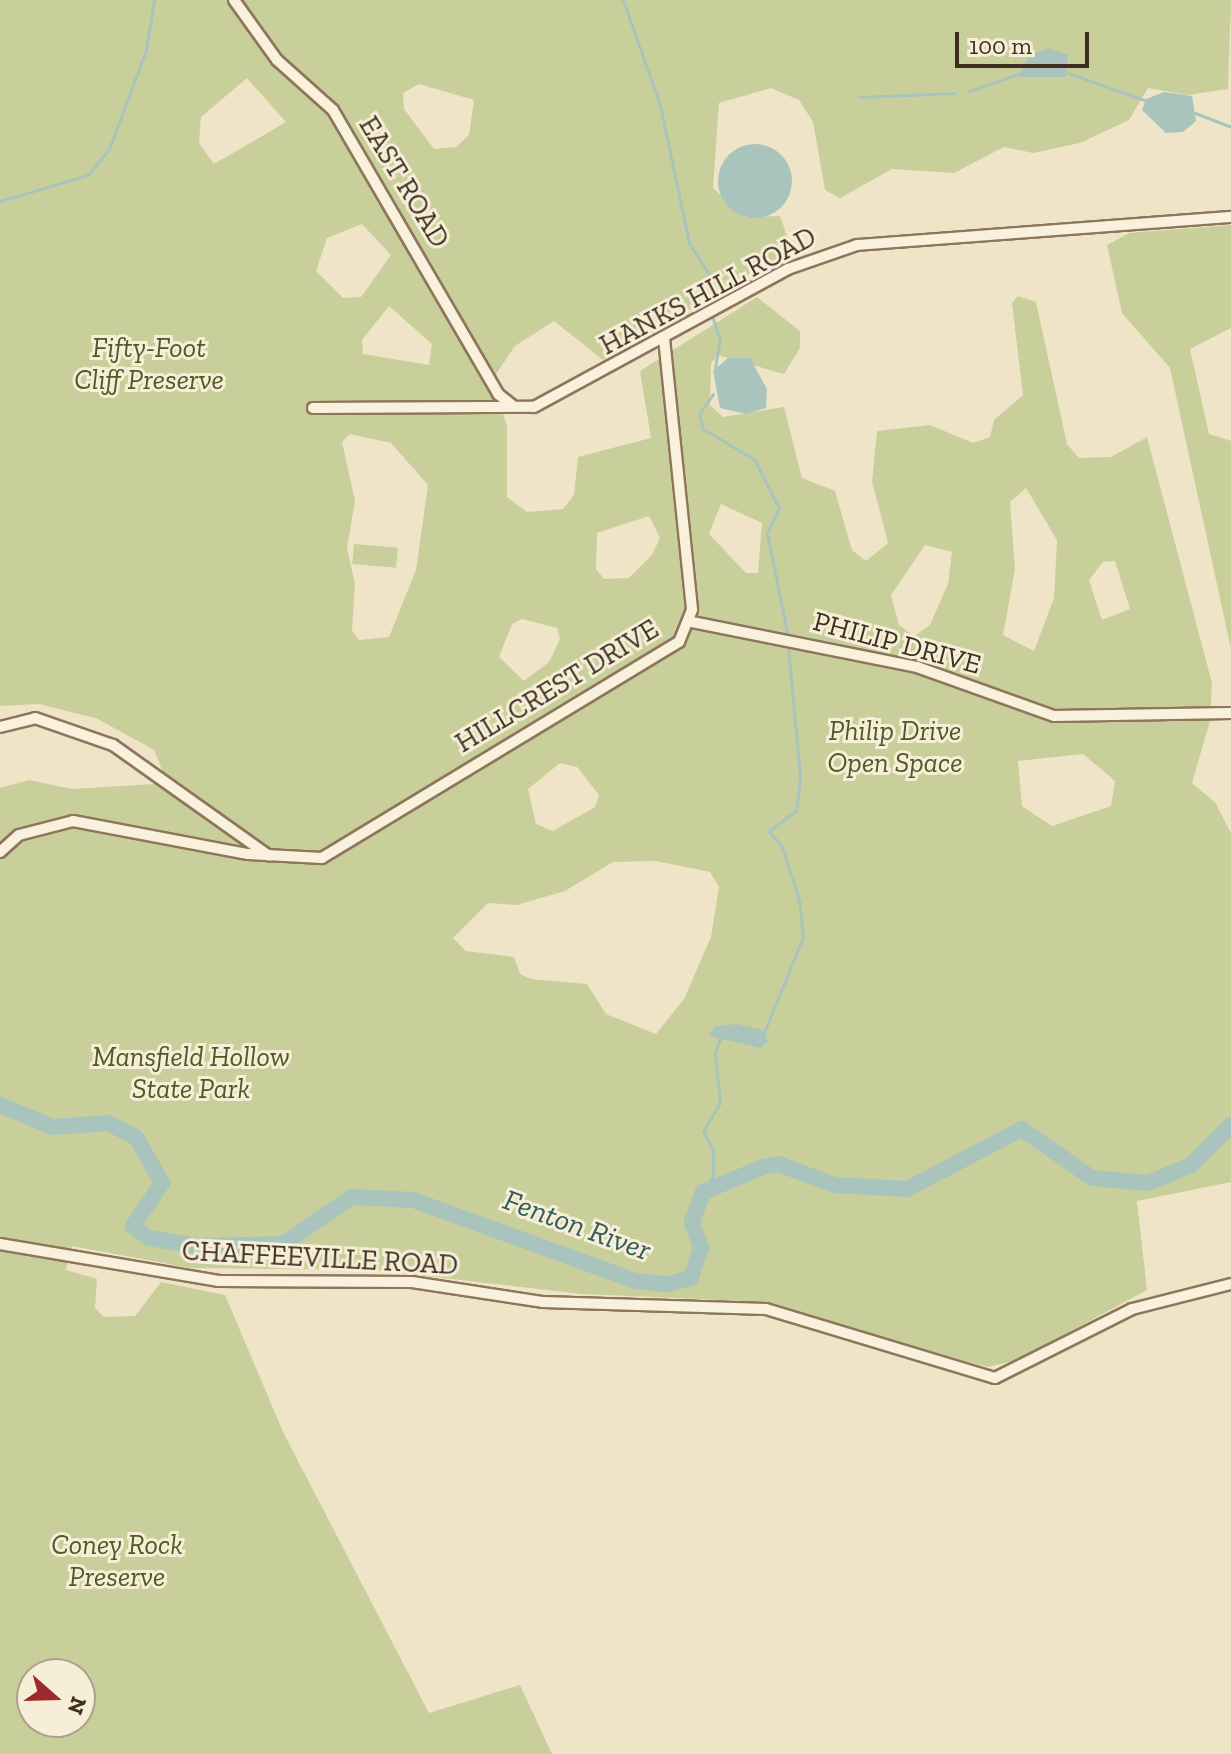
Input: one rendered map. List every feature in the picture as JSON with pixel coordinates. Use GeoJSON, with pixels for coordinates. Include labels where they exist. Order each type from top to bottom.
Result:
{"type":"FeatureCollection","features":[{"type":"Feature","properties":{"kind":"street","name":"EAST ROAD"},"geometry":{"type":"LineString","coordinates":[[234,0],[277,60],[333,110],[498,394],[512,405]]}},
{"type":"Feature","properties":{"kind":"street","name":"HANKS HILL ROAD"},"geometry":{"type":"LineString","coordinates":[[313,408],[496,412],[512,405],[541,405],[788,269],[857,245],[1231,217]]}},
{"type":"Feature","properties":{"kind":"street","name":"HILLCREST DRIVE"},"geometry":{"type":"LineString","coordinates":[[0,852],[43,826],[96,822],[271,857],[332,854],[660,656],[692,622],[664,337]]}},
{"type":"Feature","properties":{"kind":"street","name":"PHILIP DRIVE"},"geometry":{"type":"LineString","coordinates":[[692,622],[929,670],[1054,716],[1231,713]]}},
{"type":"Feature","properties":{"kind":"street"},"geometry":{"type":"LineString","coordinates":[[0,727],[35,718],[113,745],[271,857]]}},
{"type":"Feature","properties":{"kind":"street","name":"CHAFFEEVILLE ROAD"},"geometry":{"type":"LineString","coordinates":[[0,1244],[219,1281],[412,1282],[543,1302],[766,1309],[995,1378],[1132,1309],[1231,1284]]}},
{"type":"Feature","properties":{"kind":"green space"},"geometry":{"type":"Polygon","coordinates":[[[0,0],[1231,0],[1228,89],[1187,95],[1148,88],[1129,120],[1080,143],[1033,153],[1004,147],[954,173],[892,169],[840,198],[825,190],[813,122],[799,100],[771,88],[719,103],[713,188],[744,217],[780,216],[792,250],[603,360],[554,321],[515,346],[492,380],[507,426],[507,497],[527,512],[563,509],[574,495],[578,457],[651,438],[640,371],[757,297],[800,331],[800,348],[784,374],[718,355],[711,363],[710,405],[723,417],[784,407],[802,478],[835,491],[852,550],[866,561],[888,543],[872,481],[877,431],[930,425],[973,443],[990,437],[994,420],[1023,395],[1012,303],[1018,296],[1036,302],[1067,444],[1079,458],[1111,457],[1147,437],[1212,683],[1210,721],[1192,783],[1215,802],[1231,833],[1231,1182],[1137,1201],[1147,1290],[1017,1360],[988,1367],[746,1301],[582,1294],[375,1270],[190,1268],[72,1246],[66,1270],[97,1279],[95,1308],[104,1317],[135,1316],[161,1282],[225,1295],[284,1434],[429,1713],[520,1685],[552,1754],[0,1754],[0,788],[29,780],[72,789],[154,784],[162,770],[154,750],[98,719],[39,704],[0,706],[0,0]],[[247,78],[201,117],[199,143],[214,164],[286,122],[247,78]],[[419,84],[403,93],[404,109],[434,149],[456,147],[469,135],[474,100],[419,84]],[[362,224],[327,238],[316,271],[343,298],[361,297],[391,255],[362,224]],[[389,306],[362,340],[363,354],[429,365],[432,344],[389,306]],[[350,434],[342,442],[355,501],[347,548],[355,584],[352,631],[359,640],[389,637],[416,570],[428,485],[391,443],[350,434]],[[1026,488],[1010,502],[1015,569],[1003,635],[1034,651],[1054,598],[1057,540],[1026,488]],[[721,504],[709,534],[746,573],[758,573],[762,523],[721,504]],[[649,516],[597,533],[596,569],[604,579],[629,578],[652,555],[660,538],[649,516]],[[925,545],[891,595],[899,625],[914,636],[930,625],[948,584],[952,552],[925,545]],[[1115,561],[1103,562],[1089,580],[1102,620],[1130,609],[1115,561]],[[522,619],[512,624],[499,657],[524,681],[549,662],[560,639],[557,628],[522,619]],[[1083,754],[1018,761],[1022,806],[1052,826],[1111,806],[1115,781],[1083,754]],[[560,763],[528,789],[536,824],[553,831],[595,807],[599,795],[577,767],[560,763]],[[656,861],[613,862],[565,891],[517,905],[488,903],[453,938],[466,951],[514,957],[520,974],[531,979],[587,984],[606,1014],[656,1034],[684,999],[711,937],[719,887],[710,872],[656,861]]]}},
{"type":"Feature","properties":{"kind":"green space"},"geometry":{"type":"Polygon","coordinates":[[[1231,225],[1231,328],[1190,349],[1209,434],[1231,441],[1231,649],[1170,368],[1122,313],[1107,245],[1129,233],[1231,225]]]}},
{"type":"Feature","properties":{"kind":"green space"},"geometry":{"type":"Polygon","coordinates":[[[354,544],[398,548],[396,568],[352,564],[354,544]]]}},
{"type":"Feature","properties":{"kind":"water"},"geometry":{"type":"Polygon","coordinates":[[[1049,48],[1068,55],[1066,77],[1018,77],[1029,56],[1049,48]]]}},
{"type":"Feature","properties":{"kind":"water"},"geometry":{"type":"Polygon","coordinates":[[[1164,92],[1192,96],[1196,121],[1183,132],[1166,133],[1142,110],[1146,99],[1164,92]]]}},
{"type":"Feature","properties":{"kind":"water"},"geometry":{"type":"Polygon","coordinates":[[[755,144],[769,147],[781,155],[789,167],[792,181],[789,195],[781,207],[769,215],[755,218],[741,215],[729,207],[721,195],[718,181],[721,167],[729,155],[741,147],[755,144]]]}},
{"type":"Feature","properties":{"kind":"water"},"geometry":{"type":"Polygon","coordinates":[[[728,358],[750,358],[767,389],[766,408],[746,414],[720,408],[713,371],[728,358]]]}},
{"type":"Feature","properties":{"kind":"water"},"geometry":{"type":"Polygon","coordinates":[[[737,1024],[763,1030],[768,1042],[760,1048],[709,1036],[715,1026],[737,1024]]]}},
{"type":"Feature","properties":{"kind":"waterway"},"geometry":{"type":"LineString","coordinates":[[0,201],[88,175],[109,149],[146,50],[154,0]]}},
{"type":"Feature","properties":{"kind":"waterway"},"geometry":{"type":"LineString","coordinates":[[623,0],[660,105],[689,243],[716,285],[714,302]]}},
{"type":"Feature","properties":{"kind":"waterway"},"geometry":{"type":"LineString","coordinates":[[1068,73],[1147,101]]}},
{"type":"Feature","properties":{"kind":"waterway"},"geometry":{"type":"LineString","coordinates":[[969,91],[1018,74]]}},
{"type":"Feature","properties":{"kind":"waterway"},"geometry":{"type":"LineString","coordinates":[[860,97],[955,93]]}},
{"type":"Feature","properties":{"kind":"waterway"},"geometry":{"type":"LineString","coordinates":[[1195,113],[1231,127]]}},
{"type":"Feature","properties":{"kind":"waterway"},"geometry":{"type":"LineString","coordinates":[[712,316],[720,339],[715,368]]}},
{"type":"Feature","properties":{"kind":"waterway"},"geometry":{"type":"LineString","coordinates":[[713,394],[699,414],[703,429],[754,459],[779,508],[767,533],[787,632]]}},
{"type":"Feature","properties":{"kind":"waterway"},"geometry":{"type":"LineString","coordinates":[[763,1035],[803,937],[799,900],[782,847],[769,831],[796,811],[800,776],[788,647]]}},
{"type":"Feature","properties":{"kind":"waterway"},"geometry":{"type":"LineString","coordinates":[[703,1192],[713,1176],[713,1150],[703,1131],[720,1103],[715,1052],[721,1036]]}},
{"type":"Feature","properties":{"kind":"waterway","name":"Fenton River"},"geometry":{"type":"LineString","coordinates":[[0,1105],[53,1127],[108,1123],[136,1137],[162,1183],[133,1226],[149,1238],[197,1246],[283,1244],[352,1197],[413,1200],[636,1281],[667,1284],[691,1278],[701,1248],[692,1222],[703,1192],[763,1167],[778,1164],[835,1185],[907,1189],[1022,1129],[1092,1178],[1148,1183],[1191,1165],[1231,1125]]}},
{"type":"Feature","properties":{"kind":"park label","name":"Fifty-Foot Cliff Preserve"},"geometry":{"type":"Point","coordinates":[149,364]}},
{"type":"Feature","properties":{"kind":"park label","name":"Philip Drive Open Space"},"geometry":{"type":"Point","coordinates":[895,747]}},
{"type":"Feature","properties":{"kind":"park label","name":"Mansfield Hollow State Park"},"geometry":{"type":"Point","coordinates":[191,1073]}},
{"type":"Feature","properties":{"kind":"park label","name":"Coney Rock Preserve"},"geometry":{"type":"Point","coordinates":[117,1561]}}]}
